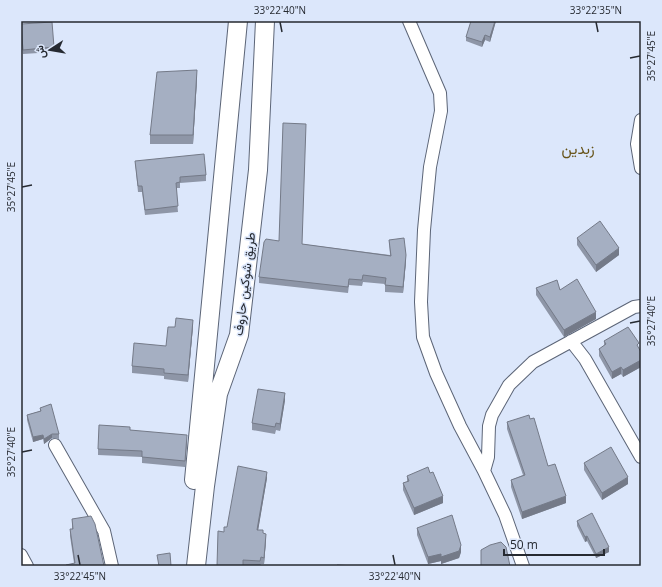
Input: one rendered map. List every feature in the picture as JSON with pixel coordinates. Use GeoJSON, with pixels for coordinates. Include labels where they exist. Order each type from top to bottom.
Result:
{"type":"FeatureCollection","features":[{"type":"Feature","properties":{"kind":"main road","name":"طريق شوكين حاروف"},"geometry":{"type":"LineString","coordinates":[[196,566],[238,21]]}},
{"type":"Feature","properties":{"kind":"main road","name":"طريق شوكين حاروف"},"geometry":{"type":"LineString","coordinates":[[196,566],[205,486],[218,394],[239,335],[258,170],[265,21]]}},
{"type":"Feature","properties":{"kind":"street"},"geometry":{"type":"LineString","coordinates":[[409,21],[440,93],[441,99],[441,111],[430,167],[424,230],[421,302],[423,338],[436,373],[460,426],[505,515],[523,566]]}},
{"type":"Feature","properties":{"kind":"street"},"geometry":{"type":"LineString","coordinates":[[641,120],[637,144],[641,168]]}},
{"type":"Feature","properties":{"kind":"street"},"geometry":{"type":"LineString","coordinates":[[484,471],[488,457],[489,426],[492,415],[509,385],[533,362],[634,308],[641,306]]}},
{"type":"Feature","properties":{"kind":"street"},"geometry":{"type":"LineString","coordinates":[[571,341],[585,359],[641,457]]}},
{"type":"Feature","properties":{"kind":"street"},"geometry":{"type":"LineString","coordinates":[[55,445],[104,531],[112,566]]}},
{"type":"Feature","properties":{"kind":"street"},"geometry":{"type":"LineString","coordinates":[[21,555],[27,566]]}},
{"type":"Feature","properties":{"kind":"building"},"geometry":{"type":"Polygon","coordinates":[[[471,21],[495,21],[490,37],[485,35],[482,42],[466,37],[471,21]]]}},
{"type":"Feature","properties":{"kind":"building"},"geometry":{"type":"Polygon","coordinates":[[[52,22],[54,47],[23,50],[21,24],[52,22]]]}},
{"type":"Feature","properties":{"kind":"building"},"geometry":{"type":"Polygon","coordinates":[[[197,70],[193,135],[150,135],[157,72],[197,70]]]}},
{"type":"Feature","properties":{"kind":"building"},"geometry":{"type":"Polygon","coordinates":[[[283,123],[306,124],[302,244],[391,256],[389,240],[404,238],[406,255],[403,287],[385,285],[386,278],[363,275],[362,280],[349,279],[348,287],[259,277],[264,242],[266,239],[279,241],[283,123]]]}},
{"type":"Feature","properties":{"kind":"building"},"geometry":{"type":"Polygon","coordinates":[[[204,154],[206,175],[180,177],[180,182],[176,183],[178,206],[145,210],[142,186],[138,186],[135,161],[204,154]]]}},
{"type":"Feature","properties":{"kind":"building"},"geometry":{"type":"Polygon","coordinates":[[[600,221],[619,248],[596,265],[577,238],[600,221]]]}},
{"type":"Feature","properties":{"kind":"building"},"geometry":{"type":"Polygon","coordinates":[[[577,279],[596,312],[564,330],[536,288],[557,280],[560,290],[577,279]]]}},
{"type":"Feature","properties":{"kind":"building"},"geometry":{"type":"Polygon","coordinates":[[[176,318],[193,320],[188,375],[164,373],[164,369],[132,366],[134,343],[166,346],[168,327],[175,327],[176,318]]]}},
{"type":"Feature","properties":{"kind":"building"},"geometry":{"type":"Polygon","coordinates":[[[628,327],[639,343],[637,345],[641,352],[641,360],[623,370],[621,367],[612,372],[599,349],[606,344],[604,341],[628,327]]]}},
{"type":"Feature","properties":{"kind":"building"},"geometry":{"type":"Polygon","coordinates":[[[258,389],[285,393],[280,424],[276,423],[275,427],[252,423],[258,389]]]}},
{"type":"Feature","properties":{"kind":"building"},"geometry":{"type":"Polygon","coordinates":[[[51,404],[59,434],[52,434],[44,439],[43,435],[33,437],[27,415],[41,411],[40,408],[51,404]]]}},
{"type":"Feature","properties":{"kind":"building"},"geometry":{"type":"Polygon","coordinates":[[[529,415],[530,419],[534,418],[548,466],[555,464],[566,496],[522,512],[511,480],[525,475],[507,422],[529,415]]]}},
{"type":"Feature","properties":{"kind":"building"},"geometry":{"type":"Polygon","coordinates":[[[99,425],[130,427],[130,430],[187,435],[185,461],[142,457],[142,451],[98,449],[99,425]]]}},
{"type":"Feature","properties":{"kind":"building"},"geometry":{"type":"Polygon","coordinates":[[[611,447],[628,477],[602,493],[584,463],[611,447]]]}},
{"type":"Feature","properties":{"kind":"building"},"geometry":{"type":"Polygon","coordinates":[[[238,466],[267,472],[257,530],[263,530],[263,533],[266,534],[264,558],[261,557],[260,561],[243,560],[243,566],[217,566],[218,531],[224,532],[224,527],[227,527],[238,466]]]}},
{"type":"Feature","properties":{"kind":"building"},"geometry":{"type":"Polygon","coordinates":[[[428,467],[430,473],[433,472],[443,496],[414,508],[403,483],[409,481],[407,476],[428,467]]]}},
{"type":"Feature","properties":{"kind":"building"},"geometry":{"type":"Polygon","coordinates":[[[592,513],[609,547],[596,554],[577,521],[592,513]]]}},
{"type":"Feature","properties":{"kind":"building"},"geometry":{"type":"Polygon","coordinates":[[[452,515],[461,545],[459,551],[441,557],[441,554],[428,557],[417,528],[452,515]]]}},
{"type":"Feature","properties":{"kind":"building"},"geometry":{"type":"Polygon","coordinates":[[[91,516],[95,524],[104,566],[66,566],[75,563],[70,529],[73,529],[72,519],[91,516]]]}},
{"type":"Feature","properties":{"kind":"building"},"geometry":{"type":"Polygon","coordinates":[[[501,542],[506,547],[510,566],[481,566],[481,550],[490,545],[501,542]]]}},
{"type":"Feature","properties":{"kind":"building"},"geometry":{"type":"Polygon","coordinates":[[[170,553],[171,566],[159,566],[157,555],[170,553]]]}},
{"type":"Feature","properties":{"kind":"district","name":"زبدين"},"geometry":{"type":"Point","coordinates":[578,148]}}]}
